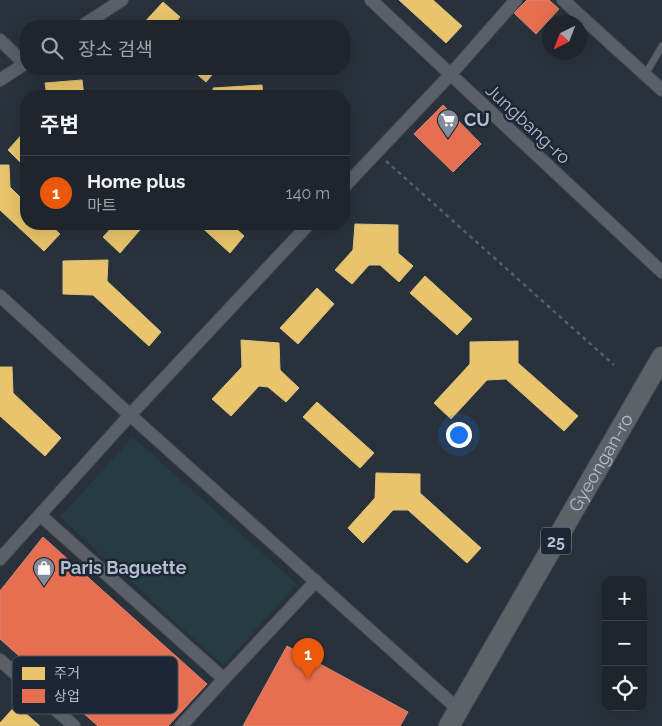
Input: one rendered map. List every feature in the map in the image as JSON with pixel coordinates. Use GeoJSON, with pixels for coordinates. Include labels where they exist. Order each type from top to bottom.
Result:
{"type":"FeatureCollection","features":[{"type":"Feature","properties":{"kind":"main road","name":"Gyeongan-ro"},"geometry":{"type":"LineString","coordinates":[[454,718],[662,356]]}},
{"type":"Feature","properties":{"kind":"street"},"geometry":{"type":"LineString","coordinates":[[91,20],[122,0]]}},
{"type":"Feature","properties":{"kind":"street","name":"Jungbang-ro"},"geometry":{"type":"LineString","coordinates":[[371,0],[662,272]]}},
{"type":"Feature","properties":{"kind":"street"},"geometry":{"type":"LineString","coordinates":[[350,181],[450,75],[516,0]]}},
{"type":"Feature","properties":{"kind":"street"},"geometry":{"type":"LineString","coordinates":[[563,0],[662,90]]}},
{"type":"Feature","properties":{"kind":"street"},"geometry":{"type":"LineString","coordinates":[[0,40],[20,58]]}},
{"type":"Feature","properties":{"kind":"street"},"geometry":{"type":"LineString","coordinates":[[0,80],[20,67]]}},
{"type":"Feature","properties":{"kind":"street"},"geometry":{"type":"LineString","coordinates":[[0,559],[130,415],[304,230]]}},
{"type":"Feature","properties":{"kind":"street"},"geometry":{"type":"LineString","coordinates":[[0,296],[316,581],[454,718]]}},
{"type":"Feature","properties":{"kind":"street"},"geometry":{"type":"LineString","coordinates":[[40,515],[224,679]]}},
{"type":"Feature","properties":{"kind":"street"},"geometry":{"type":"LineString","coordinates":[[180,726],[316,581]]}},
{"type":"Feature","properties":{"kind":"street"},"geometry":{"type":"LineString","coordinates":[[0,660],[12,671]]}},
{"type":"Feature","properties":{"kind":"street"},"geometry":{"type":"LineString","coordinates":[[61,714],[74,726]]}},
{"type":"Feature","properties":{"kind":"lane"},"geometry":{"type":"LineString","coordinates":[[646,75],[662,46]]}},
{"type":"Feature","properties":{"kind":"path"},"geometry":{"type":"LineString","coordinates":[[385,160],[614,365]]}},
{"type":"Feature","properties":{"kind":"green space"},"geometry":{"type":"Polygon","coordinates":[[[133,437],[297,584],[223,665],[60,517],[133,437]]]}},
{"type":"Feature","properties":{"kind":"building: 주거"},"geometry":{"type":"Polygon","coordinates":[[[399,0],[433,0],[462,26],[446,43],[399,0]]]}},
{"type":"Feature","properties":{"kind":"building: 주거"},"geometry":{"type":"Polygon","coordinates":[[[163,2],[180,17],[178,20],[147,20],[163,2]]]}},
{"type":"Feature","properties":{"kind":"building: 주거"},"geometry":{"type":"Polygon","coordinates":[[[198,75],[212,75],[206,82],[198,75]]]}},
{"type":"Feature","properties":{"kind":"building: 주거"},"geometry":{"type":"Polygon","coordinates":[[[82,80],[83,90],[46,90],[45,83],[82,80]]]}},
{"type":"Feature","properties":{"kind":"building: 주거"},"geometry":{"type":"Polygon","coordinates":[[[262,85],[262,90],[213,90],[213,88],[262,85]]]}},
{"type":"Feature","properties":{"kind":"building: 주거"},"geometry":{"type":"Polygon","coordinates":[[[20,137],[20,162],[8,150],[20,137]]]}},
{"type":"Feature","properties":{"kind":"building: 주거"},"geometry":{"type":"Polygon","coordinates":[[[0,165],[9,165],[10,187],[20,197],[20,229],[0,210],[0,165]]]}},
{"type":"Feature","properties":{"kind":"building: 주거"},"geometry":{"type":"Polygon","coordinates":[[[355,224],[398,225],[398,253],[413,266],[399,282],[380,265],[369,265],[352,284],[335,270],[353,250],[355,224]]]}},
{"type":"Feature","properties":{"kind":"building: 주거"},"geometry":{"type":"Polygon","coordinates":[[[21,230],[56,230],[60,234],[44,251],[21,230]]]}},
{"type":"Feature","properties":{"kind":"building: 주거"},"geometry":{"type":"Polygon","coordinates":[[[109,230],[140,230],[120,253],[103,237],[109,230]]]}},
{"type":"Feature","properties":{"kind":"building: 주거"},"geometry":{"type":"Polygon","coordinates":[[[205,230],[238,230],[244,236],[230,253],[205,230]]]}},
{"type":"Feature","properties":{"kind":"building: 주거"},"geometry":{"type":"Polygon","coordinates":[[[108,260],[107,281],[161,332],[149,346],[93,295],[63,294],[63,261],[108,260]]]}},
{"type":"Feature","properties":{"kind":"building: 주거"},"geometry":{"type":"Polygon","coordinates":[[[425,276],[472,319],[457,335],[410,293],[425,276]]]}},
{"type":"Feature","properties":{"kind":"building: 주거"},"geometry":{"type":"Polygon","coordinates":[[[317,288],[334,304],[298,344],[280,328],[317,288]]]}},
{"type":"Feature","properties":{"kind":"building: 주거"},"geometry":{"type":"Polygon","coordinates":[[[241,340],[279,343],[280,370],[299,388],[286,402],[268,387],[259,386],[231,416],[212,399],[242,367],[241,340]]]}},
{"type":"Feature","properties":{"kind":"building: 주거"},"geometry":{"type":"Polygon","coordinates":[[[518,341],[518,363],[578,416],[564,431],[506,379],[487,380],[451,419],[434,403],[470,364],[470,342],[518,341]]]}},
{"type":"Feature","properties":{"kind":"building: 주거"},"geometry":{"type":"Polygon","coordinates":[[[0,367],[12,367],[13,393],[61,438],[45,456],[0,416],[0,367]]]}},
{"type":"Feature","properties":{"kind":"building: 주거"},"geometry":{"type":"Polygon","coordinates":[[[317,402],[374,453],[360,468],[303,417],[317,402]]]}},
{"type":"Feature","properties":{"kind":"building: 주거"},"geometry":{"type":"Polygon","coordinates":[[[376,473],[420,474],[420,493],[481,548],[467,563],[408,510],[393,510],[363,543],[348,528],[375,498],[376,473]]]}},
{"type":"Feature","properties":{"kind":"building: 주거"},"geometry":{"type":"Polygon","coordinates":[[[12,710],[12,714],[26,714],[40,726],[0,726],[0,723],[12,710]]]}},
{"type":"Feature","properties":{"kind":"building: 상업"},"geometry":{"type":"Polygon","coordinates":[[[527,0],[549,0],[559,9],[553,15],[542,15],[542,27],[536,34],[514,13],[527,0]]]}},
{"type":"Feature","properties":{"kind":"building: 상업","name":"CU"},"geometry":{"type":"Polygon","coordinates":[[[443,105],[481,144],[453,172],[414,134],[443,105]]]}},
{"type":"Feature","properties":{"kind":"building: 상업"},"geometry":{"type":"Polygon","coordinates":[[[43,537],[176,656],[19,656],[0,639],[0,591],[43,537]]]}},
{"type":"Feature","properties":{"kind":"building: 상업"},"geometry":{"type":"Polygon","coordinates":[[[287,646],[408,712],[400,726],[243,726],[287,646]]]}},
{"type":"Feature","properties":{"kind":"building: 상업"},"geometry":{"type":"Polygon","coordinates":[[[178,658],[207,684],[168,726],[98,726],[84,714],[178,714],[178,658]]]}},
{"type":"Feature","properties":{"kind":"place","name":"CU"},"geometry":{"type":"Point","coordinates":[448,139]}},
{"type":"Feature","properties":{"kind":"place","name":"Paris Baguette"},"geometry":{"type":"Point","coordinates":[44,587]}},
{"type":"Feature","properties":{"kind":"place","name":"Home plus"},"geometry":{"type":"Point","coordinates":[308,679]}}]}
